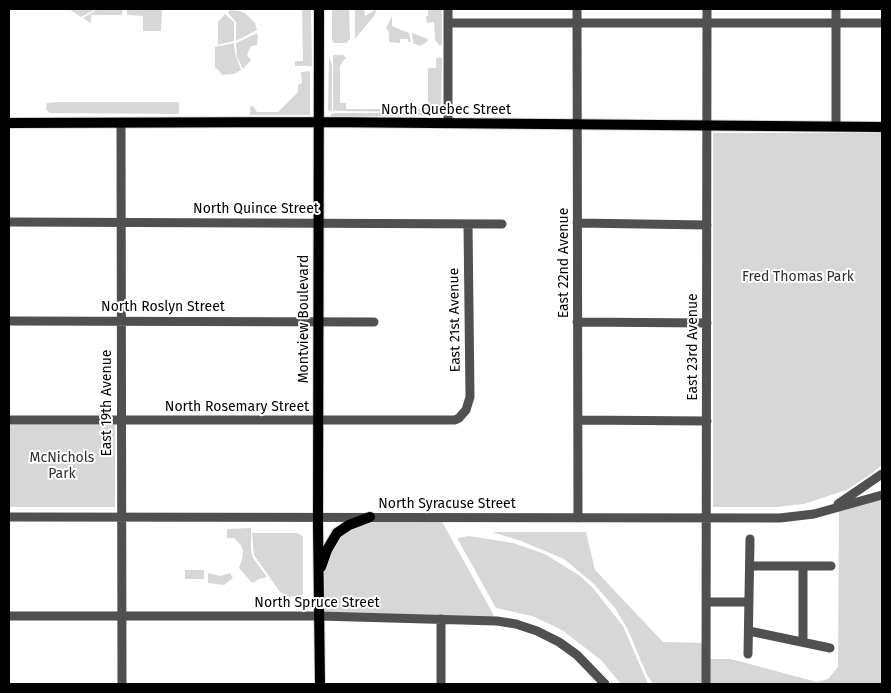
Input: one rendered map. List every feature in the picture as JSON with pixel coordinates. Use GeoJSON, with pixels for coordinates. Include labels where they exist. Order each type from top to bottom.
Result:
{"type":"FeatureCollection","features":[{"type":"Feature","properties":{"kind":"main road","name":"Montview Boulevard"},"geometry":{"type":"LineString","coordinates":[[319,9],[318,575],[320,684]]}},
{"type":"Feature","properties":{"kind":"main road","name":"North Quebec Street"},"geometry":{"type":"LineString","coordinates":[[9,123],[319,122],[882,127]]}},
{"type":"Feature","properties":{"kind":"main road"},"geometry":{"type":"LineString","coordinates":[[318,575],[326,550],[337,534],[349,525],[370,517]]}},
{"type":"Feature","properties":{"kind":"street"},"geometry":{"type":"LineString","coordinates":[[448,9],[448,123]]}},
{"type":"Feature","properties":{"kind":"street","name":"East 22nd Avenue"},"geometry":{"type":"LineString","coordinates":[[577,9],[578,518]]}},
{"type":"Feature","properties":{"kind":"street","name":"East 23rd Avenue"},"geometry":{"type":"LineString","coordinates":[[706,684],[707,9]]}},
{"type":"Feature","properties":{"kind":"street"},"geometry":{"type":"LineString","coordinates":[[836,9],[836,126]]}},
{"type":"Feature","properties":{"kind":"street"},"geometry":{"type":"LineString","coordinates":[[448,23],[882,23]]}},
{"type":"Feature","properties":{"kind":"street","name":"East 19th Avenue"},"geometry":{"type":"LineString","coordinates":[[121,123],[122,684]]}},
{"type":"Feature","properties":{"kind":"street","name":"North Quince Street"},"geometry":{"type":"LineString","coordinates":[[9,222],[502,224]]}},
{"type":"Feature","properties":{"kind":"street"},"geometry":{"type":"LineString","coordinates":[[577,223],[707,225]]}},
{"type":"Feature","properties":{"kind":"street","name":"East 21st Avenue"},"geometry":{"type":"LineString","coordinates":[[463,414],[469,404],[470,397],[468,224]]}},
{"type":"Feature","properties":{"kind":"street","name":"North Roslyn Street"},"geometry":{"type":"LineString","coordinates":[[9,320],[374,322]]}},
{"type":"Feature","properties":{"kind":"street"},"geometry":{"type":"LineString","coordinates":[[578,322],[707,323]]}},
{"type":"Feature","properties":{"kind":"street","name":"North Rosemary Street"},"geometry":{"type":"LineString","coordinates":[[9,420],[455,420],[463,414]]}},
{"type":"Feature","properties":{"kind":"street"},"geometry":{"type":"LineString","coordinates":[[578,420],[707,421]]}},
{"type":"Feature","properties":{"kind":"street"},"geometry":{"type":"LineString","coordinates":[[829,509],[882,474]]}},
{"type":"Feature","properties":{"kind":"street","name":"North Syracuse Street"},"geometry":{"type":"LineString","coordinates":[[9,516],[794,517],[882,495]]}},
{"type":"Feature","properties":{"kind":"street"},"geometry":{"type":"LineString","coordinates":[[748,654],[750,539]]}},
{"type":"Feature","properties":{"kind":"street"},"geometry":{"type":"LineString","coordinates":[[750,566],[831,566]]}},
{"type":"Feature","properties":{"kind":"street"},"geometry":{"type":"LineString","coordinates":[[803,566],[803,642]]}},
{"type":"Feature","properties":{"kind":"street"},"geometry":{"type":"LineString","coordinates":[[706,602],[749,602]]}},
{"type":"Feature","properties":{"kind":"street","name":"North Spruce Street"},"geometry":{"type":"LineString","coordinates":[[9,616],[319,616],[497,621],[516,624],[537,631],[559,642],[577,655],[605,684]]}},
{"type":"Feature","properties":{"kind":"street"},"geometry":{"type":"LineString","coordinates":[[441,619],[441,684]]}},
{"type":"Feature","properties":{"kind":"street"},"geometry":{"type":"LineString","coordinates":[[749,631],[830,648]]}},
{"type":"Feature","properties":{"kind":"green space"},"geometry":{"type":"Polygon","coordinates":[[[69,9],[96,9],[81,17],[69,9]]]}},
{"type":"Feature","properties":{"kind":"green space"},"geometry":{"type":"Polygon","coordinates":[[[98,9],[122,9],[122,15],[91,15],[91,23],[83,18],[98,9]]]}},
{"type":"Feature","properties":{"kind":"green space"},"geometry":{"type":"Polygon","coordinates":[[[127,9],[162,9],[161,31],[143,31],[143,16],[127,15],[127,9]]]}},
{"type":"Feature","properties":{"kind":"green space"},"geometry":{"type":"Polygon","coordinates":[[[302,9],[311,9],[312,66],[295,66],[295,61],[303,61],[302,9]]]}},
{"type":"Feature","properties":{"kind":"green space"},"geometry":{"type":"Polygon","coordinates":[[[332,9],[349,9],[350,39],[346,43],[334,43],[332,40],[332,9]]]}},
{"type":"Feature","properties":{"kind":"green space"},"geometry":{"type":"Polygon","coordinates":[[[355,9],[364,9],[365,16],[375,10],[376,12],[355,39],[355,9]]]}},
{"type":"Feature","properties":{"kind":"green space"},"geometry":{"type":"Polygon","coordinates":[[[428,9],[442,9],[442,44],[440,46],[435,40],[434,22],[427,23],[428,9]]]}},
{"type":"Feature","properties":{"kind":"green space"},"geometry":{"type":"Polygon","coordinates":[[[230,10],[246,14],[255,23],[257,30],[236,41],[236,22],[228,13],[230,10]]]}},
{"type":"Feature","properties":{"kind":"green space"},"geometry":{"type":"Polygon","coordinates":[[[225,14],[234,22],[234,41],[218,45],[218,22],[225,14]]]}},
{"type":"Feature","properties":{"kind":"green space"},"geometry":{"type":"Polygon","coordinates":[[[392,16],[392,26],[409,33],[411,42],[408,42],[408,39],[400,39],[400,43],[389,42],[389,32],[386,28],[392,16]]]}},
{"type":"Feature","properties":{"kind":"green space"},"geometry":{"type":"Polygon","coordinates":[[[257,33],[257,45],[251,46],[247,55],[251,60],[243,69],[237,57],[236,43],[257,33]]]}},
{"type":"Feature","properties":{"kind":"green space"},"geometry":{"type":"Polygon","coordinates":[[[412,33],[428,39],[427,42],[420,46],[413,43],[412,33]]]}},
{"type":"Feature","properties":{"kind":"green space"},"geometry":{"type":"Polygon","coordinates":[[[234,43],[235,53],[241,70],[234,74],[222,75],[215,68],[215,47],[234,43]]]}},
{"type":"Feature","properties":{"kind":"green space"},"geometry":{"type":"Polygon","coordinates":[[[333,55],[343,55],[346,58],[340,65],[340,103],[346,103],[346,109],[423,109],[423,103],[428,103],[428,68],[436,68],[436,59],[440,57],[442,59],[441,112],[333,110],[333,55]]]}},
{"type":"Feature","properties":{"kind":"green space"},"geometry":{"type":"Polygon","coordinates":[[[329,57],[332,65],[332,109],[330,112],[328,109],[329,57]]]}},
{"type":"Feature","properties":{"kind":"green space"},"geometry":{"type":"Polygon","coordinates":[[[310,71],[310,115],[250,115],[250,107],[253,106],[257,112],[278,112],[298,92],[298,85],[302,83],[301,72],[310,71]]]}},
{"type":"Feature","properties":{"kind":"green space"},"geometry":{"type":"Polygon","coordinates":[[[179,102],[179,114],[50,113],[46,109],[47,103],[179,102]]]}},
{"type":"Feature","properties":{"kind":"green space"},"geometry":{"type":"Polygon","coordinates":[[[441,113],[443,115],[331,117],[331,114],[441,113]]]}},
{"type":"Feature","properties":{"kind":"green space","name":"Fred Thomas Park"},"geometry":{"type":"Polygon","coordinates":[[[713,133],[882,133],[882,465],[846,490],[804,504],[777,507],[713,507],[713,133]]]}},
{"type":"Feature","properties":{"kind":"green space","name":"McNichols Park"},"geometry":{"type":"Polygon","coordinates":[[[9,425],[115,425],[115,507],[9,507],[9,425]]]}},
{"type":"Feature","properties":{"kind":"green space"},"geometry":{"type":"Polygon","coordinates":[[[882,496],[882,684],[653,684],[647,675],[628,630],[615,608],[594,584],[564,559],[521,541],[492,532],[586,532],[595,570],[663,642],[706,643],[706,659],[731,659],[817,682],[828,679],[838,667],[839,507],[882,496]]]}},
{"type":"Feature","properties":{"kind":"green space"},"geometry":{"type":"Polygon","coordinates":[[[440,518],[497,621],[319,616],[318,575],[331,542],[357,521],[440,518]]]}},
{"type":"Feature","properties":{"kind":"green space"},"geometry":{"type":"Polygon","coordinates":[[[251,528],[251,551],[253,558],[267,577],[252,583],[239,568],[243,551],[241,545],[234,538],[227,538],[227,529],[251,528]]]}},
{"type":"Feature","properties":{"kind":"green space"},"geometry":{"type":"Polygon","coordinates":[[[252,533],[298,533],[303,537],[303,595],[290,597],[280,592],[254,555],[252,533]]]}},
{"type":"Feature","properties":{"kind":"green space"},"geometry":{"type":"Polygon","coordinates":[[[469,536],[513,543],[545,554],[580,576],[592,587],[623,626],[648,684],[621,684],[601,660],[562,630],[532,616],[496,608],[457,538],[469,536]]]}},
{"type":"Feature","properties":{"kind":"green space"},"geometry":{"type":"Polygon","coordinates":[[[185,570],[204,570],[204,579],[185,579],[185,570]]]}},
{"type":"Feature","properties":{"kind":"green space"},"geometry":{"type":"Polygon","coordinates":[[[208,573],[220,576],[230,573],[233,578],[224,585],[208,583],[208,573]]]}}]}
